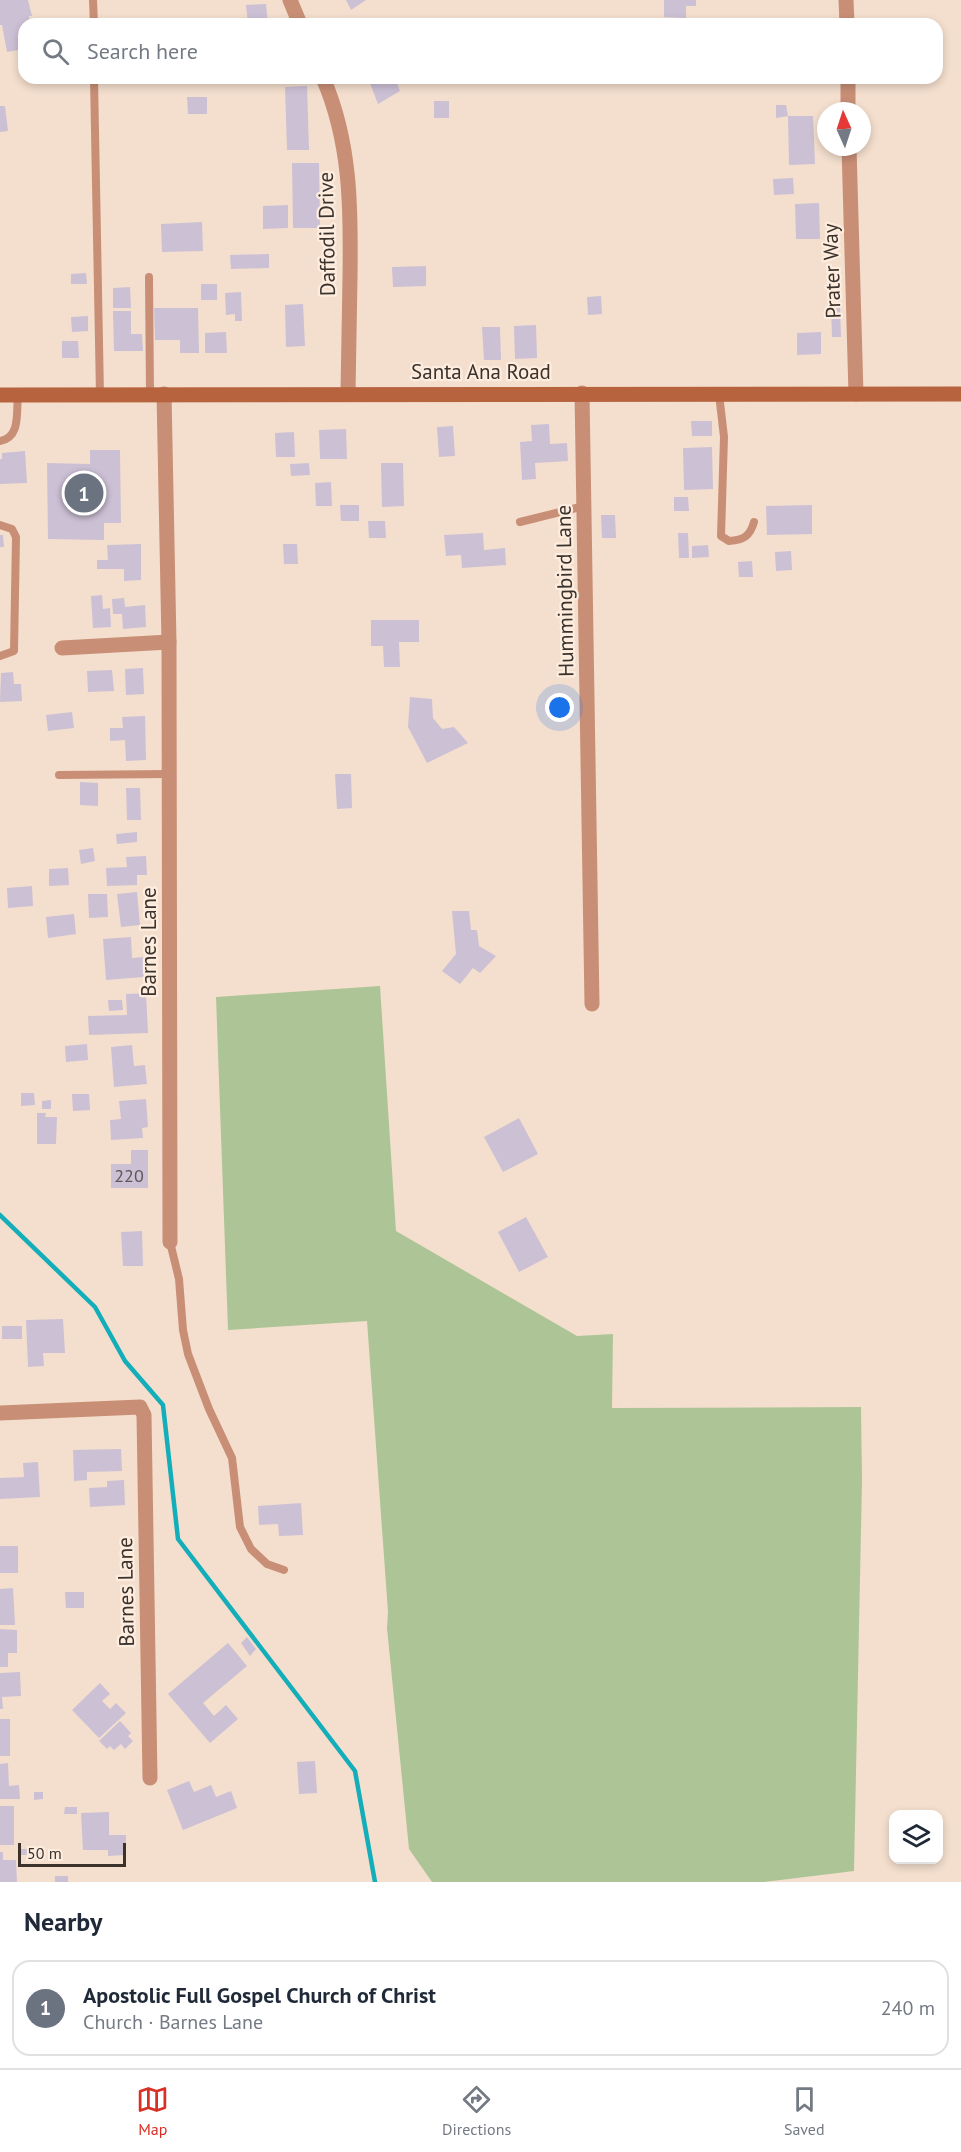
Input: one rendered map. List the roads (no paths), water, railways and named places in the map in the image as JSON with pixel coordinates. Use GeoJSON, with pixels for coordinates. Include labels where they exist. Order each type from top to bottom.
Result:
{"type":"FeatureCollection","features":[{"type":"Feature","properties":{"kind":"street"},"geometry":{"type":"LineString","coordinates":[[290,0],[298,18]]}},
{"type":"Feature","properties":{"kind":"street"},"geometry":{"type":"LineString","coordinates":[[846,0],[847,18]]}},
{"type":"Feature","properties":{"kind":"street","name":"Daffodil Drive"},"geometry":{"type":"LineString","coordinates":[[325,84],[344,141],[349,184],[351,238],[348,393]]}},
{"type":"Feature","properties":{"kind":"street"},"geometry":{"type":"LineString","coordinates":[[848,84],[848,102]]}},
{"type":"Feature","properties":{"kind":"street","name":"Prater Way"},"geometry":{"type":"LineString","coordinates":[[849,156],[856,394]]}},
{"type":"Feature","properties":{"kind":"street","name":"Hummingbird Lane"},"geometry":{"type":"LineString","coordinates":[[582,393],[592,1004]]}},
{"type":"Feature","properties":{"kind":"street","name":"Barnes Lane"},"geometry":{"type":"LineString","coordinates":[[157,394],[169,642],[170,1242]]}},
{"type":"Feature","properties":{"kind":"street","name":"Santa Ana Road"},"geometry":{"type":"LineString","coordinates":[[0,395],[961,394]]}},
{"type":"Feature","properties":{"kind":"street"},"geometry":{"type":"LineString","coordinates":[[62,648],[169,642]]}},
{"type":"Feature","properties":{"kind":"street","name":"Barnes Lane"},"geometry":{"type":"LineString","coordinates":[[0,1413],[140,1407],[144,1415],[150,1778]]}},
{"type":"Feature","properties":{"kind":"lane"},"geometry":{"type":"LineString","coordinates":[[93,0],[94,18]]}},
{"type":"Feature","properties":{"kind":"lane"},"geometry":{"type":"LineString","coordinates":[[94,84],[100,395]]}},
{"type":"Feature","properties":{"kind":"lane"},"geometry":{"type":"LineString","coordinates":[[149,277],[157,394]]}},
{"type":"Feature","properties":{"kind":"lane"},"geometry":{"type":"LineString","coordinates":[[719,394],[724,437],[721,536],[729,541],[746,538],[754,522]]}},
{"type":"Feature","properties":{"kind":"lane"},"geometry":{"type":"LineString","coordinates":[[0,441],[9,439],[15,432],[18,395]]}},
{"type":"Feature","properties":{"kind":"lane"},"geometry":{"type":"LineString","coordinates":[[520,522],[584,506]]}},
{"type":"Feature","properties":{"kind":"lane"},"geometry":{"type":"LineString","coordinates":[[0,525],[12,530],[16,537],[14,651],[0,656]]}},
{"type":"Feature","properties":{"kind":"lane"},"geometry":{"type":"LineString","coordinates":[[59,776],[170,774]]}},
{"type":"Feature","properties":{"kind":"lane"},"geometry":{"type":"LineString","coordinates":[[170,1242],[179,1279],[183,1330],[188,1354],[209,1409],[232,1458],[240,1527],[250,1549],[267,1564],[284,1570]]}},
{"type":"Feature","properties":{"kind":"waterway"},"geometry":{"type":"LineString","coordinates":[[0,1215],[95,1307],[125,1361],[163,1405],[178,1539],[355,1771],[375,1882]]}},
{"type":"Feature","properties":{"kind":"place","name":"Apostolic Full Gospel Church of Christ"},"geometry":{"type":"Point","coordinates":[84,493]}}]}
